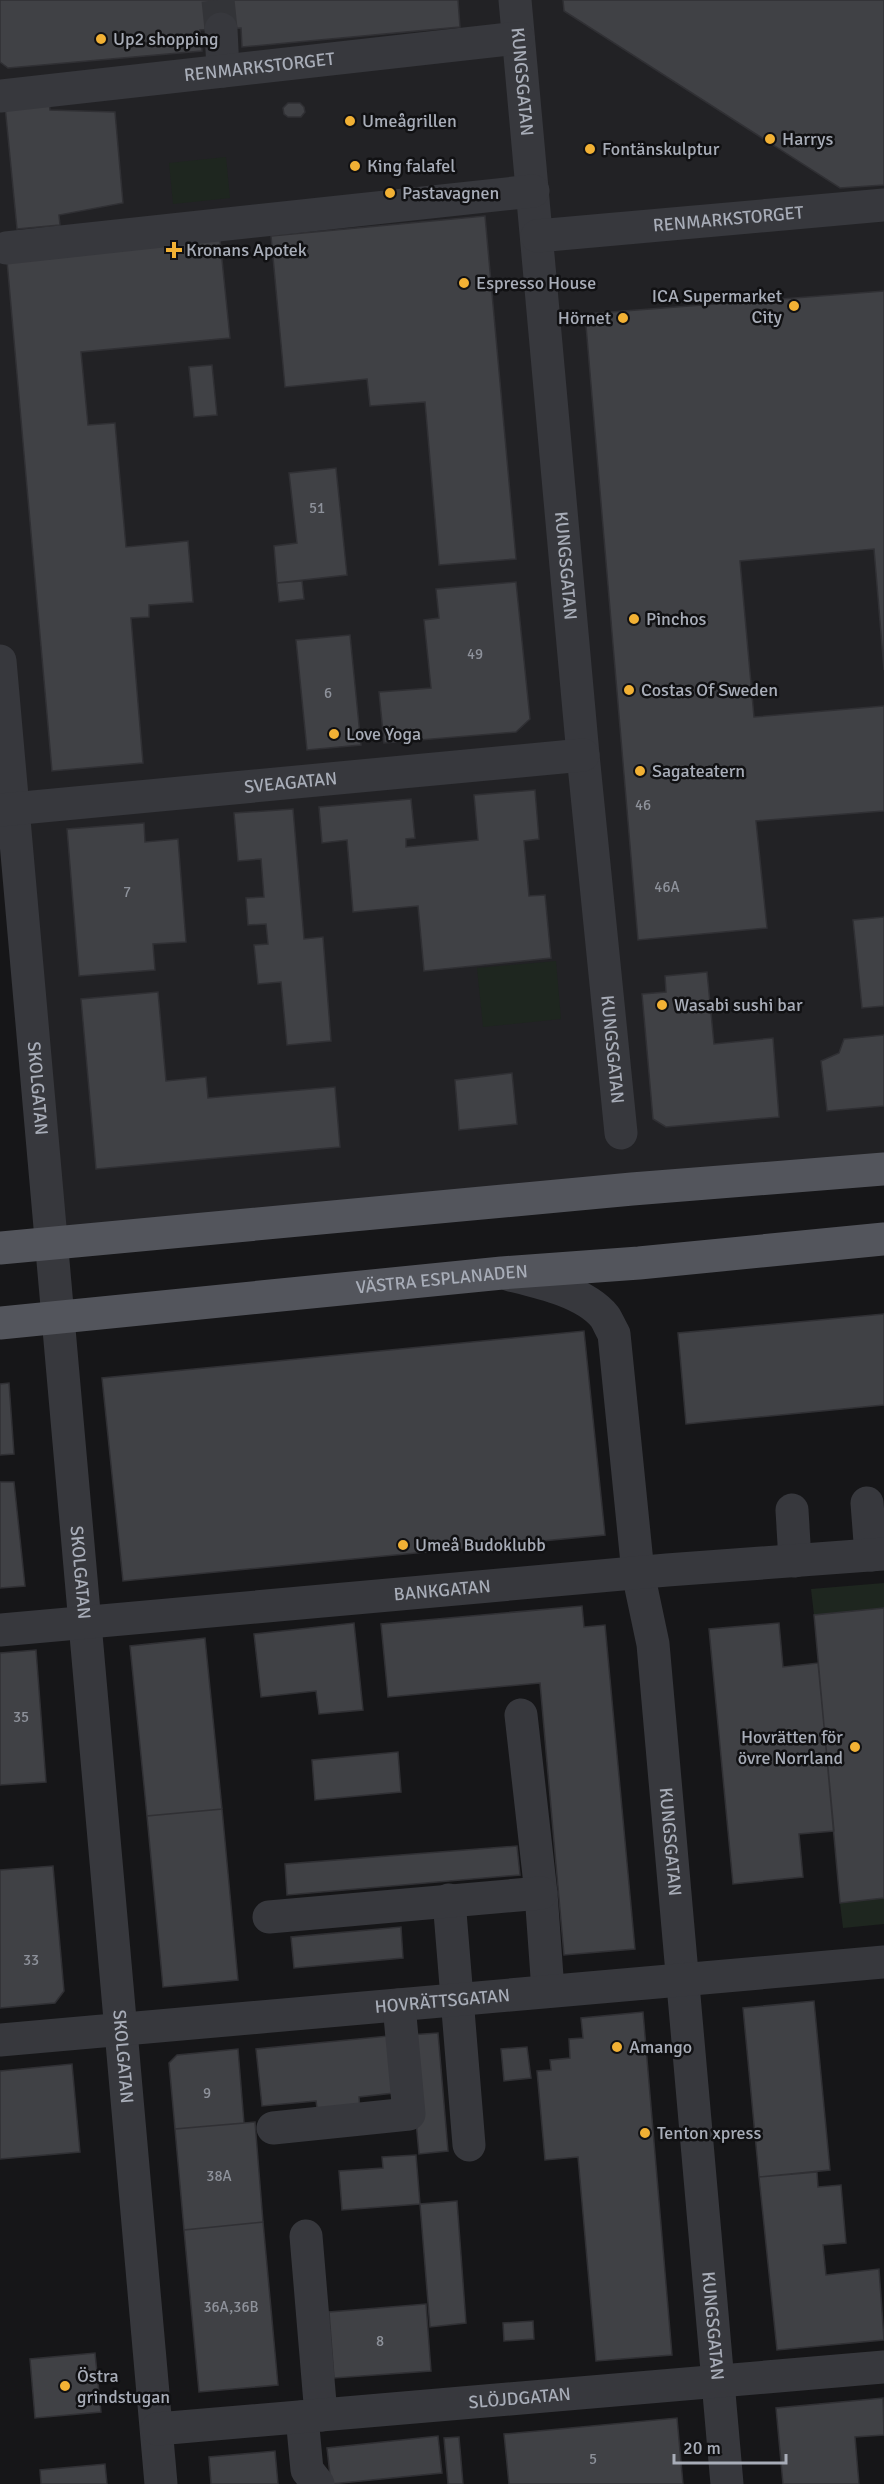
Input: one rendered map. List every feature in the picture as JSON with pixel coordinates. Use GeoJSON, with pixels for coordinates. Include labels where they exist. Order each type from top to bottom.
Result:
{"type":"FeatureCollection","features":[{"type":"Feature","properties":{"kind":"main road"},"geometry":{"type":"LineString","coordinates":[[0,1248],[620,1190],[884,1169]]}},
{"type":"Feature","properties":{"kind":"main road","name":"VÄSTRA ESPLANADEN"},"geometry":{"type":"LineString","coordinates":[[0,1323],[502,1273],[639,1263],[884,1239]]}},
{"type":"Feature","properties":{"kind":"street","name":"KUNGSGATAN"},"geometry":{"type":"LineString","coordinates":[[515,0],[583,755],[621,1133]]}},
{"type":"Feature","properties":{"kind":"street"},"geometry":{"type":"LineString","coordinates":[[221,29],[223,71]]}},
{"type":"Feature","properties":{"kind":"street","name":"RENMARKSTORGET"},"geometry":{"type":"LineString","coordinates":[[0,96],[518,38]]}},
{"type":"Feature","properties":{"kind":"street"},"geometry":{"type":"LineString","coordinates":[[6,248],[533,191]]}},
{"type":"Feature","properties":{"kind":"street","name":"RENMARKSTORGET"},"geometry":{"type":"LineString","coordinates":[[537,236],[884,205]]}},
{"type":"Feature","properties":{"kind":"street","name":"SKOLGATAN"},"geometry":{"type":"LineString","coordinates":[[0,661],[7,809],[51,1243],[86,1622],[161,2484]]}},
{"type":"Feature","properties":{"kind":"street","name":"SVEAGATAN"},"geometry":{"type":"LineString","coordinates":[[7,809],[583,755]]}},
{"type":"Feature","properties":{"kind":"street","name":"KUNGSGATAN"},"geometry":{"type":"LineString","coordinates":[[502,1273],[553,1286],[589,1303],[604,1317],[614,1334],[638,1573],[653,1644],[727,2484]]}},
{"type":"Feature","properties":{"kind":"street"},"geometry":{"type":"LineString","coordinates":[[867,1503],[878,1554]]}},
{"type":"Feature","properties":{"kind":"street"},"geometry":{"type":"LineString","coordinates":[[792,1510],[795,1561]]}},
{"type":"Feature","properties":{"kind":"street","name":"BANKGATAN"},"geometry":{"type":"LineString","coordinates":[[0,1630],[878,1554]]}},
{"type":"Feature","properties":{"kind":"street"},"geometry":{"type":"LineString","coordinates":[[521,1715],[541,1893],[548,1991]]}},
{"type":"Feature","properties":{"kind":"street"},"geometry":{"type":"LineString","coordinates":[[269,1917],[541,1893]]}},
{"type":"Feature","properties":{"kind":"street"},"geometry":{"type":"LineString","coordinates":[[449,1900],[469,2145]]}},
{"type":"Feature","properties":{"kind":"street","name":"HOVRÄTTSGATAN"},"geometry":{"type":"LineString","coordinates":[[0,2040],[884,1962]]}},
{"type":"Feature","properties":{"kind":"street"},"geometry":{"type":"LineString","coordinates":[[273,2128],[409,2114],[399,2005]]}},
{"type":"Feature","properties":{"kind":"street"},"geometry":{"type":"LineString","coordinates":[[306,2236],[311,2416],[308,2470],[318,2484]]}},
{"type":"Feature","properties":{"kind":"street","name":"SLÖJDGATAN"},"geometry":{"type":"LineString","coordinates":[[157,2428],[884,2367]]}},
{"type":"Feature","properties":{"kind":"shaded area"},"geometry":{"type":"Polygon","coordinates":[[[0,0],[884,0],[884,1166],[51,1243],[0,661],[0,0]]]}},
{"type":"Feature","properties":{"kind":"shaded area"},"geometry":{"type":"Polygon","coordinates":[[[226,157],[230,198],[173,204],[169,163],[226,157]]]}},
{"type":"Feature","properties":{"kind":"shaded area"},"geometry":{"type":"Polygon","coordinates":[[[556,961],[561,1019],[483,1027],[477,968],[556,961]]]}},
{"type":"Feature","properties":{"kind":"shaded area"},"geometry":{"type":"Polygon","coordinates":[[[884,1583],[884,1608],[814,1615],[811,1589],[884,1583]]]}},
{"type":"Feature","properties":{"kind":"shaded area"},"geometry":{"type":"Polygon","coordinates":[[[884,1898],[884,1924],[843,1928],[840,1903],[884,1898]]]}},
{"type":"Feature","properties":{"kind":"building","name":"Up2 shopping"},"geometry":{"type":"Polygon","coordinates":[[[0,0],[458,0],[460,27],[242,47],[241,28],[200,30],[202,51],[8,68],[0,62],[0,0]]]}},
{"type":"Feature","properties":{"kind":"building","name":"Up2 shopping"},"geometry":{"type":"Polygon","coordinates":[[[0,0],[458,0],[460,27],[242,47],[241,28],[200,30],[202,51],[8,68],[0,62],[0,0]]]}},
{"type":"Feature","properties":{"kind":"building"},"geometry":{"type":"Polygon","coordinates":[[[563,0],[884,0],[884,185],[840,188],[564,11],[563,0]]]}},
{"type":"Feature","properties":{"kind":"building"},"geometry":{"type":"Polygon","coordinates":[[[49,101],[50,110],[115,112],[123,203],[59,215],[60,225],[17,229],[5,106],[49,101]]]}},
{"type":"Feature","properties":{"kind":"building"},"geometry":{"type":"Polygon","coordinates":[[[288,103],[300,103],[305,112],[301,117],[288,117],[284,114],[283,108],[288,103]]]}},
{"type":"Feature","properties":{"kind":"building"},"geometry":{"type":"Polygon","coordinates":[[[485,216],[516,559],[439,565],[425,402],[370,406],[367,379],[285,387],[271,236],[485,216]]]}},
{"type":"Feature","properties":{"kind":"building"},"geometry":{"type":"Polygon","coordinates":[[[220,240],[230,338],[81,352],[88,425],[115,423],[126,547],[188,541],[193,602],[149,605],[149,617],[131,618],[143,763],[52,771],[7,261],[220,240]]]}},
{"type":"Feature","properties":{"kind":"building"},"geometry":{"type":"Polygon","coordinates":[[[884,291],[884,670],[874,549],[740,561],[754,717],[884,706],[884,811],[756,821],[767,928],[638,940],[585,314],[884,291]]]}},
{"type":"Feature","properties":{"kind":"building"},"geometry":{"type":"Polygon","coordinates":[[[212,365],[217,415],[194,417],[189,367],[212,365]]]}},
{"type":"Feature","properties":{"kind":"building"},"geometry":{"type":"Polygon","coordinates":[[[336,468],[347,575],[277,583],[274,546],[297,543],[289,473],[336,468]]]}},
{"type":"Feature","properties":{"kind":"building"},"geometry":{"type":"Polygon","coordinates":[[[302,581],[304,599],[279,602],[277,583],[302,581]]]}},
{"type":"Feature","properties":{"kind":"building"},"geometry":{"type":"Polygon","coordinates":[[[516,582],[530,719],[516,732],[384,743],[379,692],[431,688],[424,620],[439,618],[436,589],[516,582]]]}},
{"type":"Feature","properties":{"kind":"building"},"geometry":{"type":"Polygon","coordinates":[[[350,635],[361,745],[307,750],[296,640],[350,635]]]}},
{"type":"Feature","properties":{"kind":"building"},"geometry":{"type":"Polygon","coordinates":[[[535,790],[539,839],[524,841],[529,896],[545,895],[551,958],[424,971],[418,906],[353,912],[347,840],[322,843],[319,807],[411,799],[415,838],[406,839],[406,847],[478,840],[474,795],[535,790]]]}},
{"type":"Feature","properties":{"kind":"building"},"geometry":{"type":"Polygon","coordinates":[[[293,809],[304,939],[323,937],[331,1041],[287,1045],[281,982],[258,984],[254,945],[268,944],[266,924],[248,925],[246,898],[264,897],[261,859],[238,861],[234,813],[293,809]]]}},
{"type":"Feature","properties":{"kind":"building"},"geometry":{"type":"Polygon","coordinates":[[[144,823],[145,842],[178,839],[186,942],[153,944],[155,970],[79,976],[67,829],[144,823]]]}},
{"type":"Feature","properties":{"kind":"building"},"geometry":{"type":"Polygon","coordinates":[[[884,917],[884,1006],[862,1008],[853,920],[884,917]]]}},
{"type":"Feature","properties":{"kind":"building"},"geometry":{"type":"Polygon","coordinates":[[[707,972],[714,1044],[773,1038],[779,1117],[666,1127],[653,1119],[642,994],[666,992],[665,976],[707,972]]]}},
{"type":"Feature","properties":{"kind":"building"},"geometry":{"type":"Polygon","coordinates":[[[158,992],[166,1081],[206,1077],[208,1098],[335,1087],[340,1147],[96,1169],[81,999],[158,992]]]}},
{"type":"Feature","properties":{"kind":"building"},"geometry":{"type":"Polygon","coordinates":[[[884,1035],[884,1106],[827,1111],[821,1061],[839,1053],[844,1039],[884,1035]]]}},
{"type":"Feature","properties":{"kind":"building"},"geometry":{"type":"Polygon","coordinates":[[[512,1073],[517,1124],[459,1130],[455,1080],[512,1073]]]}},
{"type":"Feature","properties":{"kind":"building"},"geometry":{"type":"Polygon","coordinates":[[[884,1314],[884,1405],[686,1424],[678,1333],[884,1314]]]}},
{"type":"Feature","properties":{"kind":"building"},"geometry":{"type":"Polygon","coordinates":[[[584,1331],[605,1535],[123,1581],[102,1378],[584,1331]]]}},
{"type":"Feature","properties":{"kind":"building"},"geometry":{"type":"Polygon","coordinates":[[[9,1383],[14,1454],[0,1455],[0,1384],[9,1383]]]}},
{"type":"Feature","properties":{"kind":"building"},"geometry":{"type":"Polygon","coordinates":[[[0,1482],[14,1482],[25,1586],[0,1588],[0,1482]]]}},
{"type":"Feature","properties":{"kind":"building"},"geometry":{"type":"Polygon","coordinates":[[[582,1606],[584,1627],[605,1625],[635,1949],[564,1955],[540,1683],[388,1697],[381,1624],[582,1606]]]}},
{"type":"Feature","properties":{"kind":"building","name":"Hovrätten för övre Norrland"},"geometry":{"type":"Polygon","coordinates":[[[884,1608],[884,1898],[840,1903],[814,1615],[884,1608]]]}},
{"type":"Feature","properties":{"kind":"building"},"geometry":{"type":"Polygon","coordinates":[[[354,1623],[363,1710],[319,1714],[316,1691],[261,1697],[254,1634],[354,1623]]]}},
{"type":"Feature","properties":{"kind":"building"},"geometry":{"type":"Polygon","coordinates":[[[779,1623],[783,1667],[818,1663],[834,1831],[799,1834],[803,1877],[733,1884],[709,1629],[779,1623]]]}},
{"type":"Feature","properties":{"kind":"building"},"geometry":{"type":"Polygon","coordinates":[[[205,1638],[222,1809],[147,1816],[130,1646],[205,1638]]]}},
{"type":"Feature","properties":{"kind":"building"},"geometry":{"type":"Polygon","coordinates":[[[36,1650],[46,1782],[0,1785],[0,1653],[36,1650]]]}},
{"type":"Feature","properties":{"kind":"building"},"geometry":{"type":"Polygon","coordinates":[[[398,1752],[401,1792],[315,1800],[312,1760],[398,1752]]]}},
{"type":"Feature","properties":{"kind":"building"},"geometry":{"type":"Polygon","coordinates":[[[222,1809],[238,1980],[163,1987],[147,1816],[222,1809]]]}},
{"type":"Feature","properties":{"kind":"building"},"geometry":{"type":"Polygon","coordinates":[[[517,1846],[520,1875],[287,1895],[285,1864],[517,1846]]]}},
{"type":"Feature","properties":{"kind":"building"},"geometry":{"type":"Polygon","coordinates":[[[53,1866],[64,1991],[55,2003],[0,2008],[0,1870],[53,1866]]]}},
{"type":"Feature","properties":{"kind":"building"},"geometry":{"type":"Polygon","coordinates":[[[401,1927],[403,1958],[294,1968],[291,1937],[401,1927]]]}},
{"type":"Feature","properties":{"kind":"building"},"geometry":{"type":"Polygon","coordinates":[[[814,2001],[830,2170],[759,2177],[743,2008],[814,2001]]]}},
{"type":"Feature","properties":{"kind":"building"},"geometry":{"type":"Polygon","coordinates":[[[643,2012],[672,2355],[596,2361],[578,2157],[545,2160],[537,2071],[551,2070],[550,2060],[570,2058],[569,2039],[583,2038],[581,2018],[643,2012]]]}},
{"type":"Feature","properties":{"kind":"building"},"geometry":{"type":"Polygon","coordinates":[[[438,2033],[448,2151],[419,2154],[408,2035],[438,2033]]]}},
{"type":"Feature","properties":{"kind":"building"},"geometry":{"type":"Polygon","coordinates":[[[388,2036],[394,2093],[359,2097],[360,2111],[318,2115],[316,2101],[262,2106],[256,2049],[388,2036]]]}},
{"type":"Feature","properties":{"kind":"building"},"geometry":{"type":"Polygon","coordinates":[[[527,2047],[531,2078],[504,2081],[501,2049],[527,2047]]]}},
{"type":"Feature","properties":{"kind":"building"},"geometry":{"type":"Polygon","coordinates":[[[238,2049],[244,2123],[175,2129],[169,2063],[177,2055],[238,2049]]]}},
{"type":"Feature","properties":{"kind":"building"},"geometry":{"type":"Polygon","coordinates":[[[72,2064],[80,2152],[0,2159],[0,2071],[72,2064]]]}},
{"type":"Feature","properties":{"kind":"building"},"geometry":{"type":"Polygon","coordinates":[[[255,2122],[263,2222],[184,2230],[175,2129],[255,2122]]]}},
{"type":"Feature","properties":{"kind":"building"},"geometry":{"type":"Polygon","coordinates":[[[416,2155],[420,2204],[342,2210],[339,2171],[383,2168],[382,2157],[416,2155]]]}},
{"type":"Feature","properties":{"kind":"building"},"geometry":{"type":"Polygon","coordinates":[[[817,2172],[818,2187],[841,2185],[846,2243],[823,2245],[826,2275],[879,2269],[884,2340],[777,2350],[759,2177],[817,2172]]]}},
{"type":"Feature","properties":{"kind":"building"},"geometry":{"type":"Polygon","coordinates":[[[457,2201],[466,2323],[430,2327],[420,2204],[457,2201]]]}},
{"type":"Feature","properties":{"kind":"building"},"geometry":{"type":"Polygon","coordinates":[[[263,2222],[278,2385],[199,2392],[184,2230],[263,2222]]]}},
{"type":"Feature","properties":{"kind":"building"},"geometry":{"type":"Polygon","coordinates":[[[426,2304],[431,2371],[334,2378],[329,2312],[426,2304]]]}},
{"type":"Feature","properties":{"kind":"building"},"geometry":{"type":"Polygon","coordinates":[[[533,2321],[534,2339],[504,2341],[503,2323],[533,2321]]]}},
{"type":"Feature","properties":{"kind":"building","name":"Östra grindstugan"},"geometry":{"type":"Polygon","coordinates":[[[95,2353],[101,2412],[35,2418],[30,2359],[95,2353]]]}},
{"type":"Feature","properties":{"kind":"building"},"geometry":{"type":"Polygon","coordinates":[[[883,2398],[884,2435],[855,2437],[859,2484],[783,2484],[776,2408],[883,2398]]]}},
{"type":"Feature","properties":{"kind":"building"},"geometry":{"type":"Polygon","coordinates":[[[677,2418],[683,2484],[509,2484],[504,2434],[677,2418]]]}},
{"type":"Feature","properties":{"kind":"building"},"geometry":{"type":"Polygon","coordinates":[[[438,2436],[442,2473],[331,2484],[327,2448],[438,2436]]]}},
{"type":"Feature","properties":{"kind":"building"},"geometry":{"type":"Polygon","coordinates":[[[459,2437],[463,2484],[448,2484],[444,2438],[459,2437]]]}},
{"type":"Feature","properties":{"kind":"building"},"geometry":{"type":"Polygon","coordinates":[[[275,2451],[278,2484],[211,2484],[209,2457],[275,2451]]]}},
{"type":"Feature","properties":{"kind":"building"},"geometry":{"type":"Polygon","coordinates":[[[105,2464],[107,2484],[41,2484],[40,2470],[105,2464]]]}},
{"type":"Feature","properties":{"kind":"tunnel"},"geometry":{"type":"LineString","coordinates":[[218,0],[221,29]]}},
{"type":"Feature","properties":{"kind":"place","name":"Up2 shopping"},"geometry":{"type":"Point","coordinates":[101,39]}},
{"type":"Feature","properties":{"kind":"place","name":"Umeågrillen"},"geometry":{"type":"Point","coordinates":[350,121]}},
{"type":"Feature","properties":{"kind":"place","name":"Harrys"},"geometry":{"type":"Point","coordinates":[770,139]}},
{"type":"Feature","properties":{"kind":"place","name":"Fontänskulptur"},"geometry":{"type":"Point","coordinates":[590,149]}},
{"type":"Feature","properties":{"kind":"place","name":"King falafel"},"geometry":{"type":"Point","coordinates":[355,166]}},
{"type":"Feature","properties":{"kind":"place","name":"Pastavagnen"},"geometry":{"type":"Point","coordinates":[390,193]}},
{"type":"Feature","properties":{"kind":"place","name":"Kronans Apotek"},"geometry":{"type":"Point","coordinates":[174,250]}},
{"type":"Feature","properties":{"kind":"place","name":"Espresso House"},"geometry":{"type":"Point","coordinates":[464,283]}},
{"type":"Feature","properties":{"kind":"place","name":"ICA Supermarket City"},"geometry":{"type":"Point","coordinates":[794,306]}},
{"type":"Feature","properties":{"kind":"place","name":"Hörnet"},"geometry":{"type":"Point","coordinates":[623,318]}},
{"type":"Feature","properties":{"kind":"place","name":"Pinchos"},"geometry":{"type":"Point","coordinates":[634,619]}},
{"type":"Feature","properties":{"kind":"place","name":"Costas Of Sweden"},"geometry":{"type":"Point","coordinates":[629,690]}},
{"type":"Feature","properties":{"kind":"place","name":"Love Yoga"},"geometry":{"type":"Point","coordinates":[334,734]}},
{"type":"Feature","properties":{"kind":"place","name":"Sagateatern"},"geometry":{"type":"Point","coordinates":[640,771]}},
{"type":"Feature","properties":{"kind":"place","name":"Wasabi sushi bar"},"geometry":{"type":"Point","coordinates":[662,1005]}},
{"type":"Feature","properties":{"kind":"place","name":"Umeå Budoklubb"},"geometry":{"type":"Point","coordinates":[403,1545]}},
{"type":"Feature","properties":{"kind":"place","name":"Hovrätten för övre Norrland"},"geometry":{"type":"Point","coordinates":[855,1747]}},
{"type":"Feature","properties":{"kind":"place","name":"Amango"},"geometry":{"type":"Point","coordinates":[617,2047]}},
{"type":"Feature","properties":{"kind":"place","name":"Tenton xpress"},"geometry":{"type":"Point","coordinates":[645,2133]}},
{"type":"Feature","properties":{"kind":"place","name":"Östra grindstugan"},"geometry":{"type":"Point","coordinates":[65,2386]}}]}
